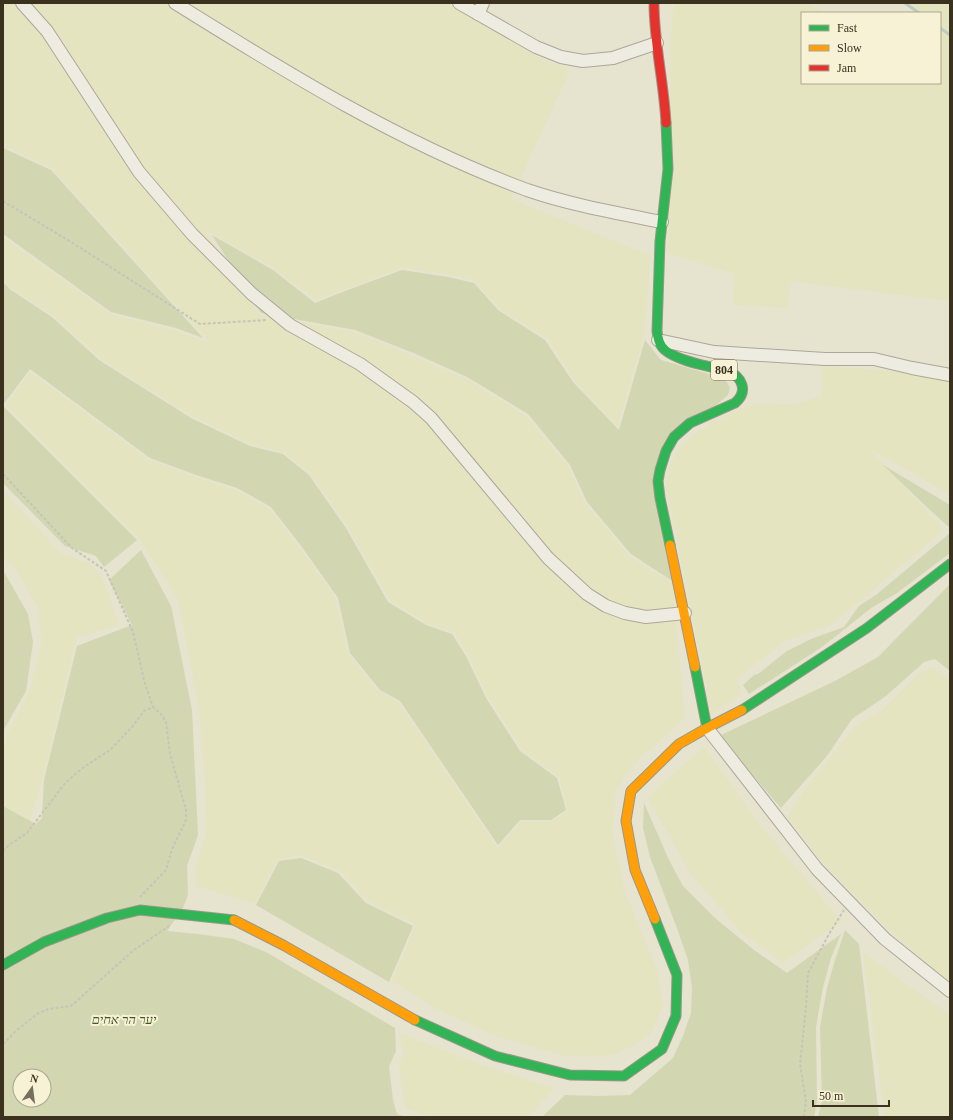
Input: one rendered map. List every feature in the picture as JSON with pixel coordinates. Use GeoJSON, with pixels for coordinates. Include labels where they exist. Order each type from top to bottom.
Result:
{"type":"FeatureCollection","features":[{"type":"Feature","properties":{"kind":"main road"},"geometry":{"type":"LineString","coordinates":[[654,3],[657,43],[665,105],[668,169],[662,222],[657,331],[658,340]]}},
{"type":"Feature","properties":{"kind":"main road","name":"804"},"geometry":{"type":"LineString","coordinates":[[658,340],[661,347],[674,356],[726,370],[738,380],[742,385],[743,391],[742,396],[735,403],[690,423],[674,437],[666,451],[658,481],[660,498],[685,613],[706,728]]}},
{"type":"Feature","properties":{"kind":"main road"},"geometry":{"type":"LineString","coordinates":[[3,965],[44,942],[107,918],[140,910],[232,919],[283,945],[421,1023],[495,1056],[570,1075],[624,1076],[662,1049],[676,1016],[677,975],[635,870],[626,821],[631,790],[679,744],[706,728],[736,714],[867,628],[950,564]]}},
{"type":"Feature","properties":{"kind":"street"},"geometry":{"type":"LineString","coordinates":[[175,3],[194,8],[262,57],[380,124],[465,165],[528,190],[573,204],[662,222]]}},
{"type":"Feature","properties":{"kind":"street"},"geometry":{"type":"LineString","coordinates":[[459,3],[480,8],[536,48],[561,57],[583,61],[613,58],[657,43]]}},
{"type":"Feature","properties":{"kind":"street"},"geometry":{"type":"LineString","coordinates":[[27,5],[47,31],[139,172],[192,234],[252,294],[290,325],[360,364],[413,402],[431,418],[548,558],[587,594],[606,606],[625,613],[646,617],[685,613]]}},
{"type":"Feature","properties":{"kind":"street"},"geometry":{"type":"LineString","coordinates":[[658,340],[714,352],[825,359],[874,359],[950,375]]}},
{"type":"Feature","properties":{"kind":"street"},"geometry":{"type":"LineString","coordinates":[[706,728],[817,870],[884,940],[950,991]]}},
{"type":"Feature","properties":{"kind":"path"},"geometry":{"type":"LineString","coordinates":[[3,201],[72,242],[200,324],[282,319]]}},
{"type":"Feature","properties":{"kind":"path"},"geometry":{"type":"LineString","coordinates":[[3,474],[72,548],[106,571],[133,632],[145,684],[153,706],[166,722],[170,754],[186,810],[186,820],[172,849],[166,870],[136,901],[140,910]]}},
{"type":"Feature","properties":{"kind":"path"},"geometry":{"type":"LineString","coordinates":[[3,851],[27,833],[66,782],[84,767],[110,750],[132,727],[144,711],[153,706]]}},
{"type":"Feature","properties":{"kind":"path"},"geometry":{"type":"LineString","coordinates":[[804,1117],[806,1102],[800,1064],[808,973],[848,902]]}},
{"type":"Feature","properties":{"kind":"path"},"geometry":{"type":"LineString","coordinates":[[3,1044],[16,1030],[37,1014],[48,1009],[71,1006],[134,950],[166,928],[182,914]]}},
{"type":"Feature","properties":{"kind":"green space"},"geometry":{"type":"Polygon","coordinates":[[[3,3],[447,3],[540,58],[570,70],[511,199],[651,256],[643,339],[618,426],[575,381],[547,338],[499,309],[475,281],[448,274],[402,268],[316,300],[274,268],[206,230],[259,315],[354,332],[466,379],[526,416],[568,466],[585,503],[629,556],[672,583],[685,718],[637,761],[615,792],[612,832],[625,892],[657,970],[663,1006],[649,1036],[615,1055],[566,1056],[498,1037],[433,1007],[392,981],[416,925],[368,901],[340,871],[301,855],[277,859],[255,903],[195,886],[197,862],[206,833],[205,781],[199,708],[178,599],[139,539],[6,405],[30,372],[149,460],[236,490],[269,509],[300,548],[336,599],[348,654],[378,691],[398,702],[498,849],[521,822],[551,822],[568,811],[559,777],[522,749],[488,697],[468,655],[454,632],[427,623],[390,600],[348,527],[310,473],[284,452],[251,444],[192,416],[101,359],[53,315],[12,289],[3,279],[3,237],[110,314],[176,331],[210,343],[52,168],[3,145],[3,3]]]}},
{"type":"Feature","properties":{"kind":"green space"},"geometry":{"type":"Polygon","coordinates":[[[674,3],[808,3],[822,12],[801,12],[801,84],[941,84],[941,12],[917,12],[908,6],[911,3],[950,3],[950,301],[790,281],[787,308],[733,305],[734,274],[668,253],[671,33],[674,3]]]}},
{"type":"Feature","properties":{"kind":"green space"},"geometry":{"type":"Polygon","coordinates":[[[3,148],[51,170],[203,338],[176,328],[111,312],[3,234],[3,148]]]}},
{"type":"Feature","properties":{"kind":"green space"},"geometry":{"type":"Polygon","coordinates":[[[212,235],[273,270],[315,303],[402,270],[448,277],[474,283],[498,310],[545,340],[573,382],[619,430],[645,340],[661,360],[716,376],[727,382],[730,388],[728,395],[660,454],[674,582],[631,554],[587,502],[570,465],[528,414],[467,377],[416,354],[355,330],[261,313],[212,235]]]}},
{"type":"Feature","properties":{"kind":"green space"},"geometry":{"type":"Polygon","coordinates":[[[3,282],[11,290],[52,317],[99,360],[191,418],[250,446],[283,454],[309,475],[346,528],[388,602],[426,625],[452,634],[466,656],[486,698],[520,751],[557,778],[566,810],[551,820],[520,820],[498,845],[400,701],[380,690],[350,653],[338,598],[302,547],[271,507],[237,488],[150,458],[30,369],[3,405],[3,282]]]}},
{"type":"Feature","properties":{"kind":"green space"},"geometry":{"type":"Polygon","coordinates":[[[822,366],[903,372],[950,380],[950,494],[870,449],[944,530],[831,625],[784,641],[737,679],[741,695],[712,714],[666,485],[671,462],[683,443],[710,423],[749,405],[796,404],[822,396],[822,366]]]}},
{"type":"Feature","properties":{"kind":"green space"},"geometry":{"type":"Polygon","coordinates":[[[3,406],[137,540],[104,567],[96,556],[65,546],[3,483],[3,406]]]}},
{"type":"Feature","properties":{"kind":"green space"},"geometry":{"type":"Polygon","coordinates":[[[883,465],[950,505],[950,528],[930,510],[883,465]]]}},
{"type":"Feature","properties":{"kind":"green space"},"geometry":{"type":"Polygon","coordinates":[[[3,490],[60,553],[89,563],[103,579],[119,625],[77,637],[42,781],[29,821],[3,805],[3,743],[31,688],[42,642],[38,608],[16,569],[3,557],[3,490]]]}},
{"type":"Feature","properties":{"kind":"green space"},"geometry":{"type":"Polygon","coordinates":[[[950,533],[950,553],[897,593],[871,608],[819,649],[749,694],[743,685],[754,675],[758,674],[787,651],[811,639],[844,627],[859,606],[876,595],[950,533]]]}},
{"type":"Feature","properties":{"kind":"green space","name":"יער הר אחים"},"geometry":{"type":"Polygon","coordinates":[[[141,550],[171,606],[192,710],[198,835],[187,866],[188,895],[183,908],[167,931],[234,939],[266,952],[395,1028],[396,1051],[389,1066],[393,1100],[397,1114],[406,1117],[3,1117],[3,806],[34,823],[35,825],[42,818],[44,780],[77,646],[132,625],[109,580],[141,550]]]}},
{"type":"Feature","properties":{"kind":"green space"},"geometry":{"type":"Polygon","coordinates":[[[3,570],[28,614],[33,642],[26,691],[3,731],[3,570]]]}},
{"type":"Feature","properties":{"kind":"green space"},"geometry":{"type":"Polygon","coordinates":[[[950,584],[950,671],[935,659],[924,662],[886,696],[852,719],[827,756],[781,808],[719,736],[835,681],[878,657],[950,584]]]}},
{"type":"Feature","properties":{"kind":"green space"},"geometry":{"type":"Polygon","coordinates":[[[933,667],[950,680],[950,983],[938,975],[876,917],[825,865],[787,817],[801,795],[855,726],[880,712],[920,673],[933,667]]]}},
{"type":"Feature","properties":{"kind":"green space"},"geometry":{"type":"Polygon","coordinates":[[[704,747],[760,825],[841,921],[783,963],[741,932],[691,874],[647,797],[704,747]]]}},
{"type":"Feature","properties":{"kind":"green space"},"geometry":{"type":"Polygon","coordinates":[[[644,803],[669,860],[683,886],[715,918],[754,950],[787,973],[841,934],[831,958],[823,987],[816,1027],[817,1100],[814,1117],[542,1117],[565,1095],[630,1095],[673,1058],[691,1013],[692,988],[688,960],[650,857],[643,828],[644,803]]]}},
{"type":"Feature","properties":{"kind":"green space"},"geometry":{"type":"Polygon","coordinates":[[[301,858],[338,873],[366,903],[413,926],[389,982],[256,905],[279,861],[301,858]]]}},
{"type":"Feature","properties":{"kind":"green space"},"geometry":{"type":"Polygon","coordinates":[[[845,930],[859,944],[879,1117],[818,1117],[822,1101],[820,1027],[827,988],[845,930]]]}},
{"type":"Feature","properties":{"kind":"green space"},"geometry":{"type":"Polygon","coordinates":[[[863,953],[950,1015],[950,1117],[885,1117],[863,953]]]}},
{"type":"Feature","properties":{"kind":"green space"},"geometry":{"type":"Polygon","coordinates":[[[399,1033],[487,1067],[555,1088],[528,1117],[430,1117],[406,1108],[399,1066],[404,1052],[399,1033]]]}},
{"type":"Feature","properties":{"kind":"waterway"},"geometry":{"type":"LineString","coordinates":[[905,3],[918,12]]}},
{"type":"Feature","properties":{"kind":"waterway"},"geometry":{"type":"LineString","coordinates":[[941,29],[950,35]]}},
{"type":"Feature","properties":{"kind":"traffic: fast"},"geometry":{"type":"LineString","coordinates":[[666,123],[668,169],[660,241],[658,339],[663,348],[681,359],[726,370],[732,373],[740,380],[743,389],[742,394],[735,403],[690,423],[674,437],[666,451],[658,481],[670,545]]}},
{"type":"Feature","properties":{"kind":"traffic: fast"},"geometry":{"type":"LineString","coordinates":[[742,710],[867,628],[950,564]]}},
{"type":"Feature","properties":{"kind":"traffic: fast"},"geometry":{"type":"LineString","coordinates":[[695,667],[707,728]]}},
{"type":"Feature","properties":{"kind":"traffic: fast"},"geometry":{"type":"LineString","coordinates":[[3,965],[44,942],[107,918],[140,910],[234,920]]}},
{"type":"Feature","properties":{"kind":"traffic: fast"},"geometry":{"type":"LineString","coordinates":[[415,1020],[495,1056],[570,1075],[624,1076],[662,1049],[676,1016],[677,975],[655,919]]}},
{"type":"Feature","properties":{"kind":"traffic: slow"},"geometry":{"type":"LineString","coordinates":[[670,545],[695,667]]}},
{"type":"Feature","properties":{"kind":"traffic: slow"},"geometry":{"type":"LineString","coordinates":[[655,919],[635,870],[626,821],[631,791],[679,744],[742,710]]}},
{"type":"Feature","properties":{"kind":"traffic: slow"},"geometry":{"type":"LineString","coordinates":[[234,920],[283,945],[415,1020]]}},
{"type":"Feature","properties":{"kind":"traffic: jam"},"geometry":{"type":"LineString","coordinates":[[654,3],[654,18],[666,123]]}}]}
